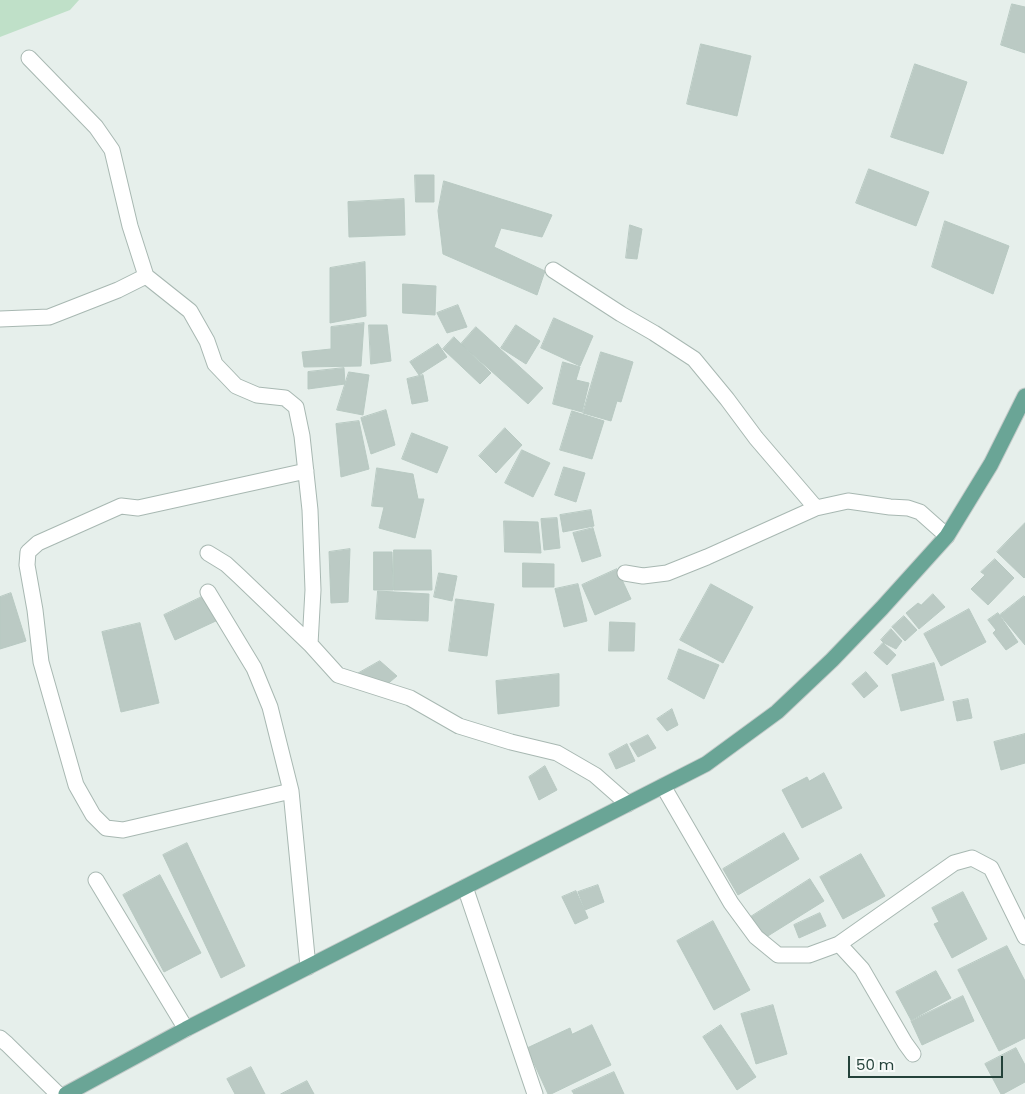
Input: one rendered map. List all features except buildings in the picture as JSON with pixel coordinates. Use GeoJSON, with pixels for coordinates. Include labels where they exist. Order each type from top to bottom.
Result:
{"type":"FeatureCollection","features":[{"type":"Feature","properties":{"kind":"main road"},"geometry":{"type":"LineString","coordinates":[[66,1094],[186,1029],[706,764],[777,712],[832,660],[947,536],[991,464],[1025,396]]}},
{"type":"Feature","properties":{"kind":"street"},"geometry":{"type":"LineString","coordinates":[[29,58],[96,127],[112,150],[130,226],[146,276],[190,311],[207,340],[215,364],[236,386],[256,395],[285,398],[296,407],[302,436],[310,510],[313,590],[310,644]]}},
{"type":"Feature","properties":{"kind":"street"},"geometry":{"type":"LineString","coordinates":[[553,270],[694,359],[756,438],[816,508]]}},
{"type":"Feature","properties":{"kind":"street"},"geometry":{"type":"LineString","coordinates":[[0,319],[49,318],[118,290],[146,276]]}},
{"type":"Feature","properties":{"kind":"street"},"geometry":{"type":"LineString","coordinates":[[291,791],[123,830],[106,828],[92,815],[76,785],[41,662],[27,565],[28,552],[38,543],[121,506],[138,508],[306,471]]}},
{"type":"Feature","properties":{"kind":"street"},"geometry":{"type":"LineString","coordinates":[[625,573],[643,576],[667,573],[816,508],[848,501],[890,508],[908,508],[920,512],[947,536]]}},
{"type":"Feature","properties":{"kind":"street"},"geometry":{"type":"LineString","coordinates":[[208,553],[233,570],[310,644],[338,675],[410,698],[459,726],[511,742],[557,753],[595,775],[628,804]]}},
{"type":"Feature","properties":{"kind":"street"},"geometry":{"type":"LineString","coordinates":[[208,592],[254,668],[270,707],[291,791],[308,967]]}},
{"type":"Feature","properties":{"kind":"street"},"geometry":{"type":"LineString","coordinates":[[663,786],[731,903],[756,937],[778,955],[809,955],[839,944],[954,863],[972,858],[991,868],[1025,937]]}},
{"type":"Feature","properties":{"kind":"street"},"geometry":{"type":"LineString","coordinates":[[96,880],[186,1029]]}},
{"type":"Feature","properties":{"kind":"street"},"geometry":{"type":"LineString","coordinates":[[465,888],[535,1094]]}},
{"type":"Feature","properties":{"kind":"street"},"geometry":{"type":"LineString","coordinates":[[839,944],[862,969],[913,1054]]}},
{"type":"Feature","properties":{"kind":"street"},"geometry":{"type":"LineString","coordinates":[[0,1038],[58,1094]]}},
{"type":"Feature","properties":{"kind":"green space"},"geometry":{"type":"Polygon","coordinates":[[[0,0],[79,0],[70,10],[0,37],[0,0]]]}}]}
